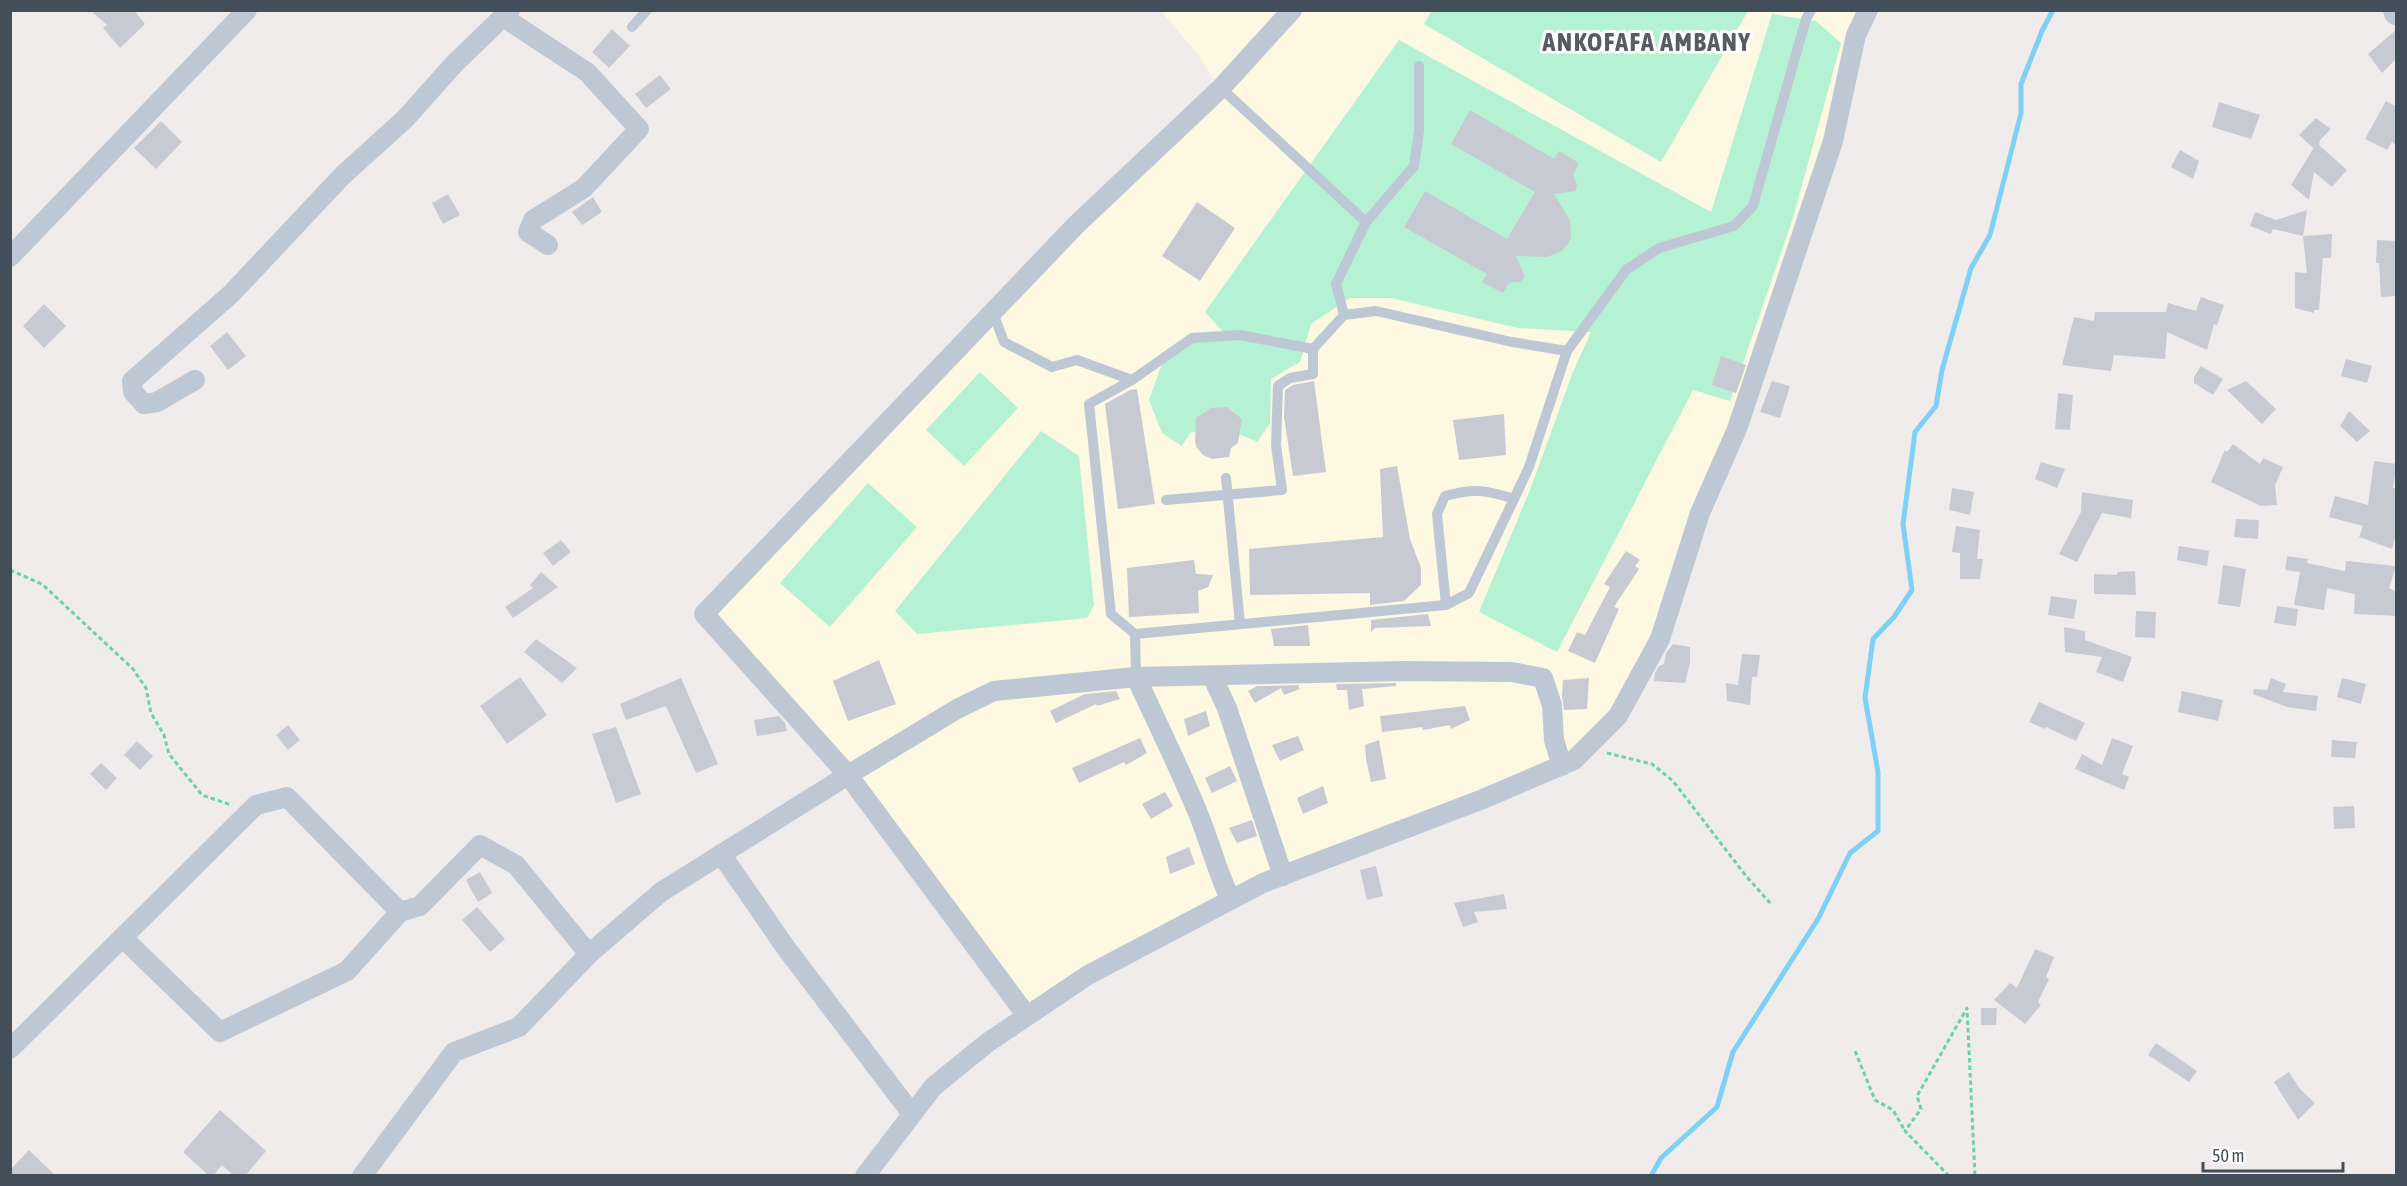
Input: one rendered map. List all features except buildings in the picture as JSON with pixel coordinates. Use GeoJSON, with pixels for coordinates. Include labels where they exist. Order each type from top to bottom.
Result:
{"type":"FeatureCollection","features":[{"type":"Feature","properties":{"kind":"street"},"geometry":{"type":"LineString","coordinates":[[10,257],[247,10]]}},
{"type":"Feature","properties":{"kind":"street"},"geometry":{"type":"LineString","coordinates":[[1027,1016],[848,775],[704,614],[1076,225],[1221,88],[1292,10]]}},
{"type":"Feature","properties":{"kind":"street"},"geometry":{"type":"LineString","coordinates":[[865,1176],[933,1087],[987,1043],[1088,975],[1231,900],[1283,876],[1562,766],[1574,760],[1618,716],[1660,639],[1700,513],[1737,429],[1833,141],[1856,34],[1868,10]]}},
{"type":"Feature","properties":{"kind":"street"},"geometry":{"type":"LineString","coordinates":[[195,380],[157,402],[144,404],[134,392],[132,381],[231,294],[343,175],[405,119],[455,63],[506,14],[587,72],[639,129],[584,189],[533,220],[528,232],[548,244]]}},
{"type":"Feature","properties":{"kind":"street"},"geometry":{"type":"LineString","coordinates":[[362,1176],[454,1052],[519,1027],[589,954],[661,892],[848,775],[957,710],[994,691],[1136,677],[1402,671],[1512,672],[1543,678],[1552,705],[1554,740],[1562,766]]}},
{"type":"Feature","properties":{"kind":"street"},"geometry":{"type":"LineString","coordinates":[[1212,675],[1227,708],[1283,876]]}},
{"type":"Feature","properties":{"kind":"street"},"geometry":{"type":"LineString","coordinates":[[1136,677],[1191,794],[1221,881],[1231,900]]}},
{"type":"Feature","properties":{"kind":"street"},"geometry":{"type":"LineString","coordinates":[[10,1049],[256,805],[287,796],[400,912]]}},
{"type":"Feature","properties":{"kind":"street"},"geometry":{"type":"LineString","coordinates":[[123,938],[220,1032],[347,971],[400,912],[420,906],[480,845],[516,865],[589,954]]}},
{"type":"Feature","properties":{"kind":"street"},"geometry":{"type":"LineString","coordinates":[[721,854],[786,948],[912,1114]]}},
{"type":"Feature","properties":{"kind":"lane"},"geometry":{"type":"LineString","coordinates":[[632,27],[647,10]]}},
{"type":"Feature","properties":{"kind":"lane"},"geometry":{"type":"LineString","coordinates":[[1313,349],[1240,335],[1192,338],[1132,380],[1089,404],[1111,614],[1135,634],[1446,605],[1469,593],[1530,467],[1567,351],[1626,270],[1659,248],[1734,226],[1753,207],[1806,19],[1811,10]]}},
{"type":"Feature","properties":{"kind":"lane"},"geometry":{"type":"LineString","coordinates":[[1344,315],[1336,284],[1366,222],[1414,166],[1419,131],[1419,66]]}},
{"type":"Feature","properties":{"kind":"lane"},"geometry":{"type":"LineString","coordinates":[[1221,88],[1366,222]]}},
{"type":"Feature","properties":{"kind":"lane"},"geometry":{"type":"LineString","coordinates":[[1166,500],[1282,490],[1276,445],[1278,386],[1290,378],[1313,374],[1313,349],[1344,315],[1376,311],[1512,342],[1567,351]]}},
{"type":"Feature","properties":{"kind":"lane"},"geometry":{"type":"LineString","coordinates":[[993,313],[1004,342],[1052,367],[1077,360],[1132,380]]}},
{"type":"Feature","properties":{"kind":"lane"},"geometry":{"type":"LineString","coordinates":[[1226,478],[1240,624]]}},
{"type":"Feature","properties":{"kind":"lane"},"geometry":{"type":"LineString","coordinates":[[1446,605],[1437,514],[1445,496],[1466,490],[1489,490],[1514,499]]}},
{"type":"Feature","properties":{"kind":"lane"},"geometry":{"type":"LineString","coordinates":[[1135,634],[1136,677]]}},
{"type":"Feature","properties":{"kind":"path"},"geometry":{"type":"LineString","coordinates":[[10,570],[42,584],[133,669],[146,688],[151,713],[164,735],[169,754],[202,795],[250,811]]}},
{"type":"Feature","properties":{"kind":"path"},"geometry":{"type":"LineString","coordinates":[[1587,748],[1652,764],[1672,781],[1746,876],[1772,905]]}},
{"type":"Feature","properties":{"kind":"path"},"geometry":{"type":"LineString","coordinates":[[1905,1131],[1921,1108],[1917,1096],[1967,1008],[1975,1176]]}},
{"type":"Feature","properties":{"kind":"path"},"geometry":{"type":"LineString","coordinates":[[1855,1051],[1875,1100],[1893,1110],[1905,1131],[1949,1176]]}},
{"type":"Feature","properties":{"kind":"shaded area"},"geometry":{"type":"Polygon","coordinates":[[[1161,11],[1868,11],[1660,639],[1618,716],[1574,760],[1283,876],[1027,1016],[927,880],[704,614],[1220,88],[1195,51],[1161,11]]]}},
{"type":"Feature","properties":{"kind":"green space"},"geometry":{"type":"Polygon","coordinates":[[[1432,10],[1748,11],[1661,162],[1424,24],[1432,10]]]}},
{"type":"Feature","properties":{"kind":"green space"},"geometry":{"type":"Polygon","coordinates":[[[1772,14],[1816,21],[1841,43],[1793,218],[1730,401],[1693,390],[1557,652],[1479,612],[1530,490],[1573,372],[1591,332],[1518,328],[1391,298],[1350,298],[1311,324],[1300,362],[1271,379],[1270,423],[1257,442],[1221,426],[1190,433],[1182,446],[1162,433],[1149,400],[1164,358],[1196,336],[1225,334],[1205,312],[1399,40],[1711,212],[1772,14]]]}},
{"type":"Feature","properties":{"kind":"green space"},"geometry":{"type":"Polygon","coordinates":[[[980,372],[1018,408],[964,466],[926,430],[980,372]]]}},
{"type":"Feature","properties":{"kind":"green space"},"geometry":{"type":"Polygon","coordinates":[[[1041,431],[1079,456],[1094,605],[1087,618],[917,634],[895,611],[1041,431]]]}},
{"type":"Feature","properties":{"kind":"green space"},"geometry":{"type":"Polygon","coordinates":[[[868,483],[917,527],[830,627],[780,583],[868,483]]]}},
{"type":"Feature","properties":{"kind":"waterway"},"geometry":{"type":"LineString","coordinates":[[1651,1176],[1661,1158],[1717,1107],[1733,1052],[1818,919],[1850,853],[1878,831],[1878,772],[1865,698],[1873,639],[1894,617],[1912,590],[1903,524],[1915,432],[1936,406],[1942,370],[1971,268],[1990,235],[2021,113],[2021,84],[2053,10]]}},
{"type":"Feature","properties":{"kind":"district","name":"ANKOFAFA AMBANY"},"geometry":{"type":"Point","coordinates":[1647,42]}}]}
